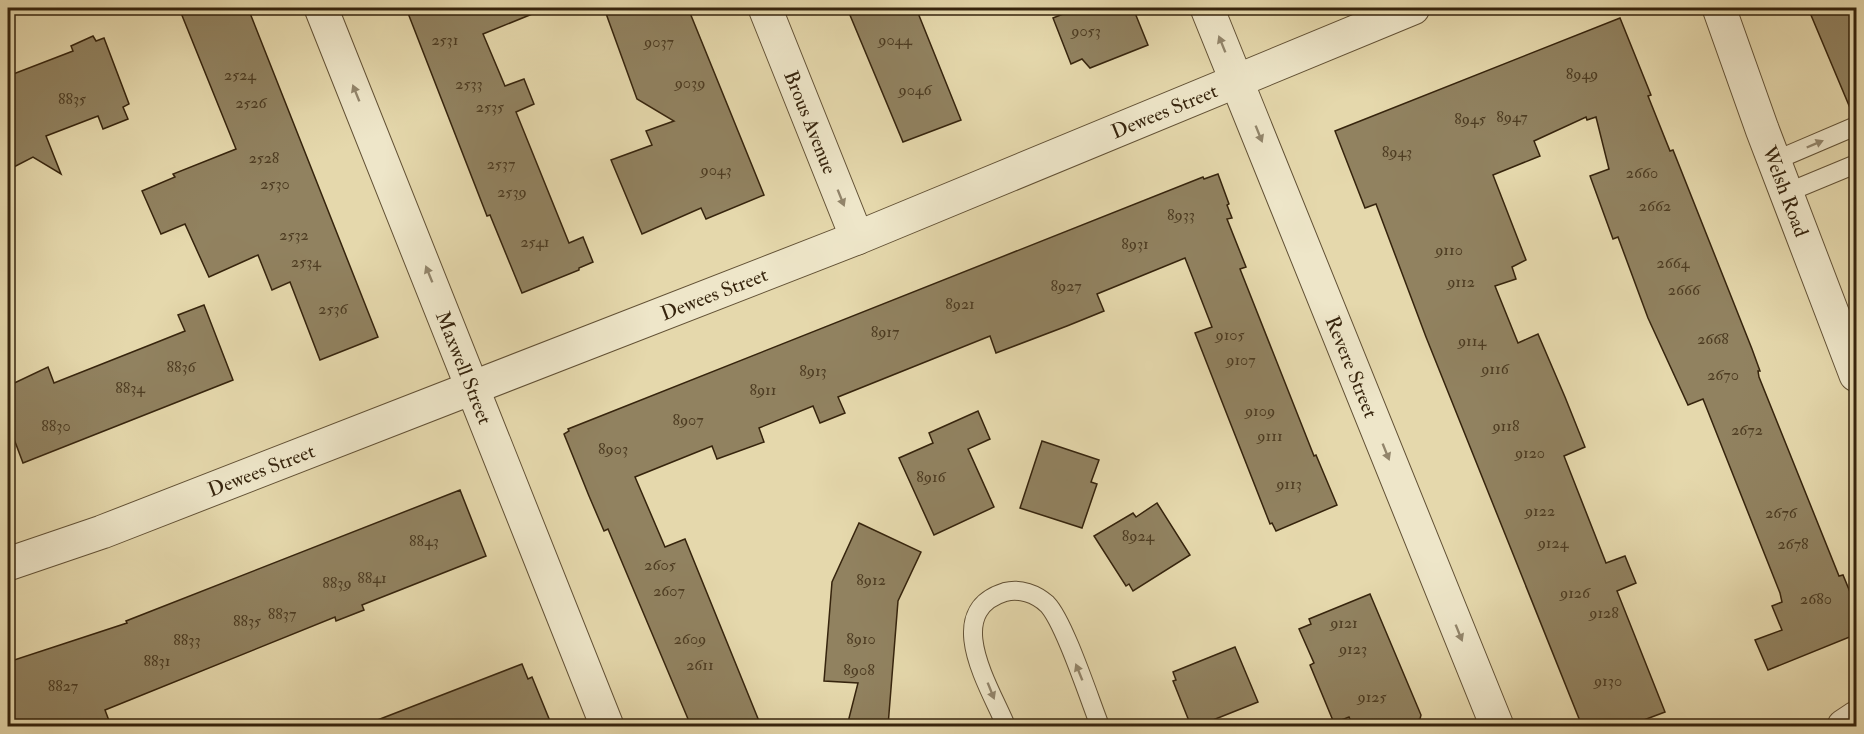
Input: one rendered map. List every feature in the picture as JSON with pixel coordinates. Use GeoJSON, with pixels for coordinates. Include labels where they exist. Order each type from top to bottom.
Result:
{"type":"FeatureCollection","features":[{"type":"Feature","properties":{"kind":"street","name":"Maxwell Street"},"geometry":{"type":"LineString","coordinates":[[321,8],[474,386],[607,726]]}},
{"type":"Feature","properties":{"kind":"street","name":"Brous Avenue"},"geometry":{"type":"LineString","coordinates":[[765,8],[857,238]]}},
{"type":"Feature","properties":{"kind":"street","name":"Revere Street"},"geometry":{"type":"LineString","coordinates":[[1207,8],[1497,726]]}},
{"type":"Feature","properties":{"kind":"street","name":"Dewees Street"},"geometry":{"type":"LineString","coordinates":[[8,564],[102,532],[857,238],[1413,8]]}},
{"type":"Feature","properties":{"kind":"street","name":"Welsh Road"},"geometry":{"type":"LineString","coordinates":[[1719,8],[1786,193],[1857,375]]}},
{"type":"Feature","properties":{"kind":"street"},"geometry":{"type":"LineString","coordinates":[[1844,726],[1857,718]]}},
{"type":"Feature","properties":{"kind":"lane"},"geometry":{"type":"LineString","coordinates":[[1774,161],[1857,126]]}},
{"type":"Feature","properties":{"kind":"lane"},"geometry":{"type":"LineString","coordinates":[[1786,193],[1857,164]]}},
{"type":"Feature","properties":{"kind":"lane"},"geometry":{"type":"LineString","coordinates":[[1006,726],[976,655],[972,628],[976,614],[996,595],[1010,591],[1024,591],[1048,605],[1056,617],[1100,726]]}},
{"type":"Feature","properties":{"kind":"building"},"geometry":{"type":"Polygon","coordinates":[[[179,8],[248,8],[378,337],[320,360],[290,282],[272,290],[258,255],[209,277],[185,224],[161,234],[142,191],[175,177],[173,174],[236,149],[179,8]]]}},
{"type":"Feature","properties":{"kind":"building"},"geometry":{"type":"Polygon","coordinates":[[[406,8],[547,8],[483,34],[505,86],[524,79],[534,104],[516,112],[569,243],[583,237],[593,262],[522,293],[490,215],[487,216],[406,8]]]}},
{"type":"Feature","properties":{"kind":"building"},"geometry":{"type":"Polygon","coordinates":[[[604,8],[688,8],[764,195],[706,219],[701,208],[642,234],[611,160],[652,145],[646,131],[674,121],[637,99],[604,8]]]}},
{"type":"Feature","properties":{"kind":"building"},"geometry":{"type":"Polygon","coordinates":[[[847,8],[916,8],[961,120],[903,142],[847,8]]]}},
{"type":"Feature","properties":{"kind":"building"},"geometry":{"type":"Polygon","coordinates":[[[1078,8],[1133,8],[1148,45],[1090,68],[1082,59],[1071,64],[1053,18],[1078,8]]]}},
{"type":"Feature","properties":{"kind":"building"},"geometry":{"type":"Polygon","coordinates":[[[1808,8],[1857,8],[1857,115],[1853,115],[1808,8]]]}},
{"type":"Feature","properties":{"kind":"building"},"geometry":{"type":"Polygon","coordinates":[[[1620,18],[1651,95],[1648,96],[1670,151],[1673,150],[1752,349],[1760,371],[1758,371],[1759,377],[1839,576],[1843,575],[1857,609],[1857,634],[1768,670],[1755,640],[1782,630],[1772,606],[1782,602],[1780,593],[1703,399],[1688,405],[1648,318],[1618,237],[1613,239],[1590,176],[1609,169],[1596,117],[1587,120],[1586,117],[1534,141],[1540,156],[1493,175],[1526,260],[1512,267],[1516,279],[1495,286],[1518,343],[1538,334],[1585,447],[1564,456],[1606,563],[1625,556],[1636,583],[1617,591],[1665,712],[1628,726],[1582,726],[1426,337],[1376,204],[1365,208],[1335,131],[1620,18]]]}},
{"type":"Feature","properties":{"kind":"building"},"geometry":{"type":"Polygon","coordinates":[[[93,36],[96,41],[104,38],[129,104],[123,107],[128,119],[103,129],[98,116],[46,136],[61,174],[33,157],[8,170],[8,76],[73,51],[71,46],[93,36]]]}},
{"type":"Feature","properties":{"kind":"building"},"geometry":{"type":"Polygon","coordinates":[[[1218,174],[1232,218],[1227,219],[1246,267],[1240,269],[1314,456],[1316,455],[1337,505],[1276,531],[1272,523],[1270,524],[1195,333],[1212,327],[1185,258],[1097,294],[1104,311],[1067,326],[996,353],[990,336],[838,397],[845,413],[820,423],[813,406],[759,428],[764,442],[717,459],[712,446],[635,477],[665,547],[685,539],[761,726],[691,726],[608,529],[604,531],[589,496],[564,434],[569,431],[568,429],[1203,177],[1204,179],[1218,174]]]}},
{"type":"Feature","properties":{"kind":"building"},"geometry":{"type":"Polygon","coordinates":[[[204,305],[233,380],[23,463],[8,423],[8,386],[48,367],[54,383],[185,331],[178,315],[204,305]]]}},
{"type":"Feature","properties":{"kind":"building"},"geometry":{"type":"Polygon","coordinates":[[[978,411],[990,439],[968,449],[994,507],[934,535],[899,458],[933,443],[929,433],[978,411]]]}},
{"type":"Feature","properties":{"kind":"building"},"geometry":{"type":"Polygon","coordinates":[[[1042,441],[1099,460],[1091,482],[1097,484],[1082,528],[1020,508],[1042,441]]]}},
{"type":"Feature","properties":{"kind":"building"},"geometry":{"type":"Polygon","coordinates":[[[460,490],[486,556],[362,605],[364,610],[336,621],[335,617],[105,710],[111,726],[8,726],[8,662],[127,623],[126,621],[460,490]]]}},
{"type":"Feature","properties":{"kind":"building"},"geometry":{"type":"Polygon","coordinates":[[[1157,503],[1190,555],[1133,591],[1129,584],[1126,586],[1094,536],[1133,513],[1136,517],[1157,503]]]}},
{"type":"Feature","properties":{"kind":"building"},"geometry":{"type":"Polygon","coordinates":[[[859,523],[921,552],[898,601],[888,726],[847,726],[858,683],[824,681],[832,582],[859,523]]]}},
{"type":"Feature","properties":{"kind":"building"},"geometry":{"type":"Polygon","coordinates":[[[1370,594],[1421,715],[1420,719],[1401,726],[1353,726],[1349,717],[1334,723],[1310,665],[1314,663],[1299,629],[1311,624],[1309,619],[1370,594]]]}},
{"type":"Feature","properties":{"kind":"building"},"geometry":{"type":"Polygon","coordinates":[[[1235,647],[1258,702],[1198,726],[1191,726],[1173,681],[1176,680],[1173,672],[1235,647]]]}},
{"type":"Feature","properties":{"kind":"building"},"geometry":{"type":"Polygon","coordinates":[[[522,664],[528,679],[532,677],[552,726],[362,726],[522,664]]]}}]}
